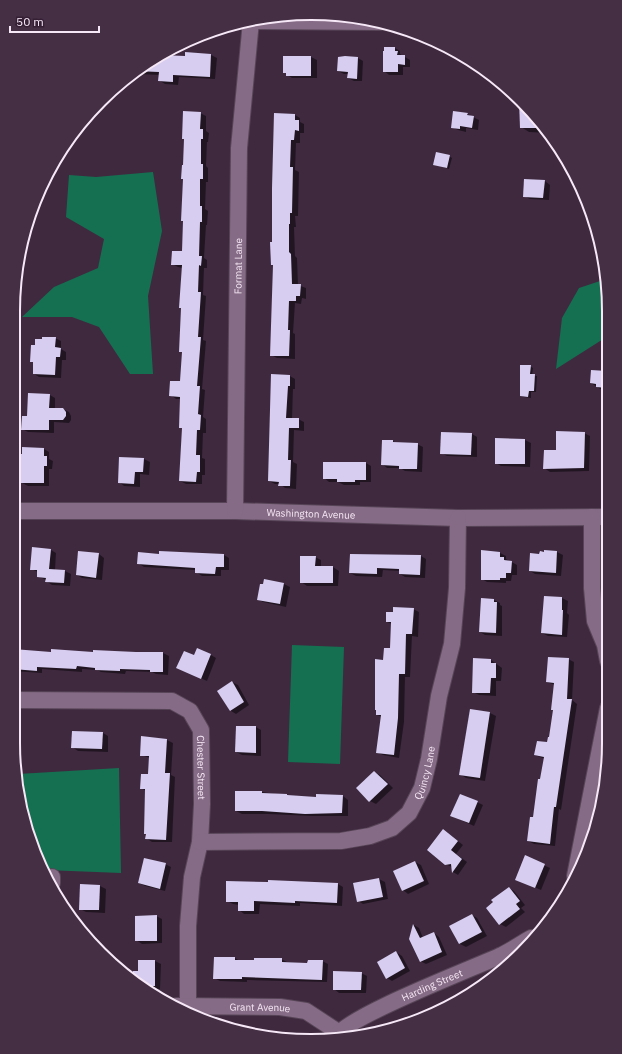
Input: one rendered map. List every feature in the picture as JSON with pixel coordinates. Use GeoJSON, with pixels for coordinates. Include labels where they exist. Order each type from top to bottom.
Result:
{"type":"FeatureCollection","features":[{"type":"Feature","properties":{"kind":"street"},"geometry":{"type":"LineString","coordinates":[[286,21],[344,22]]}},
{"type":"Feature","properties":{"kind":"street","name":"Format Lane"},"geometry":{"type":"LineString","coordinates":[[235,512],[239,148],[248,27]]}},
{"type":"Feature","properties":{"kind":"street","name":"Washington Avenue"},"geometry":{"type":"LineString","coordinates":[[20,511],[235,512],[458,518],[602,518]]}},
{"type":"Feature","properties":{"kind":"street"},"geometry":{"type":"LineString","coordinates":[[592,517],[592,588],[595,621],[602,638]]}},
{"type":"Feature","properties":{"kind":"street","name":"Quincy Lane"},"geometry":{"type":"LineString","coordinates":[[200,842],[341,841],[370,836],[392,828],[409,813],[422,788],[429,759],[439,696],[452,644],[457,588],[458,518]]}},
{"type":"Feature","properties":{"kind":"street","name":"Chester Street"},"geometry":{"type":"LineString","coordinates":[[20,700],[172,701],[190,711],[201,730],[202,804],[200,842],[192,878],[182,1004]]}},
{"type":"Feature","properties":{"kind":"street"},"geometry":{"type":"LineString","coordinates":[[579,857],[602,739]]}},
{"type":"Feature","properties":{"kind":"street","name":"Harding Street"},"geometry":{"type":"LineString","coordinates":[[340,1032],[360,1018],[503,954],[523,943]]}},
{"type":"Feature","properties":{"kind":"street","name":"Grant Avenue"},"geometry":{"type":"LineString","coordinates":[[187,1006],[280,1007],[306,1011],[334,1033]]}},
{"type":"Feature","properties":{"kind":"green space"},"geometry":{"type":"Polygon","coordinates":[[[153,172],[162,231],[148,296],[153,374],[130,374],[99,327],[72,317],[22,317],[54,287],[98,268],[104,239],[66,217],[69,175],[96,177],[153,172]]]}},
{"type":"Feature","properties":{"kind":"green space"},"geometry":{"type":"Polygon","coordinates":[[[600,281],[602,340],[556,369],[562,318],[579,288],[600,281]]]}},
{"type":"Feature","properties":{"kind":"green space"},"geometry":{"type":"Polygon","coordinates":[[[292,645],[344,647],[340,764],[288,762],[292,645]]]}},
{"type":"Feature","properties":{"kind":"green space"},"geometry":{"type":"Polygon","coordinates":[[[119,768],[121,873],[49,870],[35,837],[22,774],[119,768]]]}},
{"type":"Feature","properties":{"kind":"building"},"geometry":{"type":"Polygon","coordinates":[[[384,47],[395,47],[395,51],[398,51],[397,55],[405,55],[405,65],[398,64],[398,72],[383,72],[384,47]]]}},
{"type":"Feature","properties":{"kind":"building"},"geometry":{"type":"Polygon","coordinates":[[[185,52],[211,54],[210,77],[173,75],[173,82],[158,81],[159,72],[146,71],[172,55],[185,56],[185,52]]]}},
{"type":"Feature","properties":{"kind":"building"},"geometry":{"type":"Polygon","coordinates":[[[283,56],[311,56],[311,76],[286,76],[286,73],[283,73],[283,56]]]}},
{"type":"Feature","properties":{"kind":"building"},"geometry":{"type":"Polygon","coordinates":[[[338,57],[358,57],[357,79],[347,78],[348,72],[337,71],[338,57]]]}},
{"type":"Feature","properties":{"kind":"building"},"geometry":{"type":"Polygon","coordinates":[[[519,107],[537,128],[520,128],[519,107]]]}},
{"type":"Feature","properties":{"kind":"building"},"geometry":{"type":"Polygon","coordinates":[[[183,111],[201,112],[200,129],[203,129],[203,139],[201,139],[201,164],[203,164],[203,179],[200,179],[200,206],[202,206],[202,222],[200,222],[199,256],[202,256],[201,266],[199,265],[198,292],[201,292],[198,337],[201,337],[197,386],[200,386],[198,414],[201,415],[200,430],[197,430],[196,455],[200,455],[200,472],[197,472],[196,482],[179,481],[182,428],[179,428],[180,397],[169,396],[170,381],[180,381],[182,352],[179,352],[181,308],[179,308],[182,265],[171,265],[172,251],[182,251],[183,221],[181,221],[183,179],[181,179],[184,139],[182,139],[183,111]]]}},
{"type":"Feature","properties":{"kind":"building"},"geometry":{"type":"Polygon","coordinates":[[[453,111],[468,113],[467,115],[474,116],[472,128],[460,126],[460,129],[451,128],[453,111]]]}},
{"type":"Feature","properties":{"kind":"building"},"geometry":{"type":"Polygon","coordinates":[[[274,113],[295,114],[295,120],[299,120],[299,131],[295,130],[294,140],[291,140],[290,167],[293,167],[292,213],[290,213],[289,224],[289,252],[291,254],[292,284],[301,284],[300,296],[296,296],[296,301],[289,301],[289,356],[270,356],[273,265],[271,265],[270,242],[272,242],[274,113]]]}},
{"type":"Feature","properties":{"kind":"building"},"geometry":{"type":"Polygon","coordinates":[[[436,152],[450,155],[447,168],[433,165],[436,152]]]}},
{"type":"Feature","properties":{"kind":"building"},"geometry":{"type":"Polygon","coordinates":[[[524,179],[545,180],[543,198],[523,197],[524,179]]]}},
{"type":"Feature","properties":{"kind":"building"},"geometry":{"type":"Polygon","coordinates":[[[42,337],[56,337],[55,347],[61,348],[60,357],[56,357],[55,375],[33,374],[33,362],[30,362],[31,345],[35,345],[35,339],[42,339],[42,337]]]}},
{"type":"Feature","properties":{"kind":"building"},"geometry":{"type":"Polygon","coordinates":[[[520,365],[531,365],[530,374],[535,374],[534,391],[529,391],[528,397],[520,396],[520,365]]]}},
{"type":"Feature","properties":{"kind":"building"},"geometry":{"type":"Polygon","coordinates":[[[591,370],[602,371],[602,388],[596,387],[596,384],[590,383],[591,370]]]}},
{"type":"Feature","properties":{"kind":"building"},"geometry":{"type":"Polygon","coordinates":[[[271,374],[290,375],[286,418],[299,418],[299,428],[289,428],[288,460],[291,460],[290,486],[278,486],[279,482],[268,481],[271,374]]]}},
{"type":"Feature","properties":{"kind":"building"},"geometry":{"type":"Polygon","coordinates":[[[28,393],[50,394],[49,408],[63,408],[66,412],[66,416],[63,420],[49,420],[49,430],[21,430],[22,416],[27,416],[28,393]]]}},
{"type":"Feature","properties":{"kind":"building"},"geometry":{"type":"Polygon","coordinates":[[[556,431],[585,432],[584,468],[543,469],[544,450],[556,450],[556,431]]]}},
{"type":"Feature","properties":{"kind":"building"},"geometry":{"type":"Polygon","coordinates":[[[441,432],[472,433],[471,455],[440,454],[441,432]]]}},
{"type":"Feature","properties":{"kind":"building"},"geometry":{"type":"Polygon","coordinates":[[[495,438],[525,439],[525,464],[495,464],[495,438]]]}},
{"type":"Feature","properties":{"kind":"building"},"geometry":{"type":"Polygon","coordinates":[[[382,440],[418,443],[417,469],[399,469],[399,466],[381,465],[382,440]]]}},
{"type":"Feature","properties":{"kind":"building"},"geometry":{"type":"Polygon","coordinates":[[[22,447],[44,448],[44,456],[47,456],[47,466],[44,466],[44,483],[21,483],[20,454],[22,454],[22,447]]]}},
{"type":"Feature","properties":{"kind":"building"},"geometry":{"type":"Polygon","coordinates":[[[119,457],[144,458],[143,472],[135,472],[134,484],[118,483],[119,457]]]}},
{"type":"Feature","properties":{"kind":"building"},"geometry":{"type":"Polygon","coordinates":[[[323,462],[366,462],[366,480],[355,480],[355,482],[337,482],[337,479],[323,479],[323,462]]]}},
{"type":"Feature","properties":{"kind":"building"},"geometry":{"type":"Polygon","coordinates":[[[32,547],[51,549],[49,569],[65,570],[64,583],[45,582],[46,578],[37,577],[37,570],[30,570],[32,547]]]}},
{"type":"Feature","properties":{"kind":"building"},"geometry":{"type":"Polygon","coordinates":[[[481,550],[500,552],[500,557],[504,557],[504,560],[512,561],[511,573],[506,573],[506,578],[500,578],[500,580],[481,580],[481,550]]]}},
{"type":"Feature","properties":{"kind":"building"},"geometry":{"type":"Polygon","coordinates":[[[544,550],[557,551],[556,573],[529,571],[530,553],[539,554],[540,551],[544,552],[544,550]]]}},
{"type":"Feature","properties":{"kind":"building"},"geometry":{"type":"Polygon","coordinates":[[[78,551],[99,553],[96,578],[76,575],[78,551]]]}},
{"type":"Feature","properties":{"kind":"building"},"geometry":{"type":"Polygon","coordinates":[[[159,551],[224,554],[224,567],[216,567],[215,574],[195,573],[195,568],[137,564],[138,552],[159,554],[159,551]]]}},
{"type":"Feature","properties":{"kind":"building"},"geometry":{"type":"Polygon","coordinates":[[[350,554],[421,555],[420,575],[399,574],[399,569],[377,568],[377,574],[349,573],[350,554]]]}},
{"type":"Feature","properties":{"kind":"building"},"geometry":{"type":"Polygon","coordinates":[[[300,556],[316,556],[315,566],[333,566],[333,583],[300,583],[300,556]]]}},
{"type":"Feature","properties":{"kind":"building"},"geometry":{"type":"Polygon","coordinates":[[[264,579],[284,583],[280,604],[257,600],[260,584],[263,584],[264,579]]]}},
{"type":"Feature","properties":{"kind":"building"},"geometry":{"type":"Polygon","coordinates":[[[544,596],[562,597],[562,635],[541,633],[544,596]]]}},
{"type":"Feature","properties":{"kind":"building"},"geometry":{"type":"Polygon","coordinates":[[[481,598],[494,599],[494,602],[497,602],[496,633],[479,632],[481,598]]]}},
{"type":"Feature","properties":{"kind":"building"},"geometry":{"type":"Polygon","coordinates":[[[393,607],[414,608],[412,634],[406,634],[405,674],[399,674],[398,718],[394,755],[376,753],[381,715],[376,715],[375,710],[375,659],[383,660],[384,648],[390,648],[391,622],[386,622],[386,612],[393,612],[393,607]]]}},
{"type":"Feature","properties":{"kind":"building"},"geometry":{"type":"Polygon","coordinates":[[[197,648],[211,654],[201,679],[176,668],[184,651],[194,655],[197,648]]]}},
{"type":"Feature","properties":{"kind":"building"},"geometry":{"type":"Polygon","coordinates":[[[51,649],[93,652],[93,650],[163,652],[163,672],[120,669],[120,671],[95,670],[95,668],[77,666],[76,669],[37,667],[37,671],[20,670],[20,650],[51,652],[51,649]]]}},
{"type":"Feature","properties":{"kind":"building"},"geometry":{"type":"Polygon","coordinates":[[[548,657],[569,658],[567,699],[572,699],[556,807],[554,807],[550,844],[527,841],[530,817],[533,817],[538,779],[540,779],[544,757],[534,755],[537,741],[547,742],[553,710],[551,710],[554,683],[546,682],[548,657]]]}},
{"type":"Feature","properties":{"kind":"building"},"geometry":{"type":"Polygon","coordinates":[[[473,658],[491,659],[491,663],[496,663],[496,678],[491,678],[490,693],[472,693],[473,658]]]}},
{"type":"Feature","properties":{"kind":"building"},"geometry":{"type":"Polygon","coordinates":[[[232,681],[244,702],[230,711],[217,691],[232,681]]]}},
{"type":"Feature","properties":{"kind":"building"},"geometry":{"type":"Polygon","coordinates":[[[470,709],[490,712],[480,778],[459,775],[470,709]]]}},
{"type":"Feature","properties":{"kind":"building"},"geometry":{"type":"Polygon","coordinates":[[[236,726],[256,726],[256,753],[235,752],[236,726]]]}},
{"type":"Feature","properties":{"kind":"building"},"geometry":{"type":"Polygon","coordinates":[[[72,731],[103,732],[102,749],[71,748],[72,731]]]}},
{"type":"Feature","properties":{"kind":"building"},"geometry":{"type":"Polygon","coordinates":[[[141,736],[167,739],[165,773],[170,773],[166,840],[145,839],[145,789],[140,789],[141,774],[148,774],[149,756],[140,756],[141,736]]]}},
{"type":"Feature","properties":{"kind":"building"},"geometry":{"type":"Polygon","coordinates":[[[374,771],[388,784],[369,802],[356,788],[374,771]]]}},
{"type":"Feature","properties":{"kind":"building"},"geometry":{"type":"Polygon","coordinates":[[[235,791],[262,791],[262,793],[316,797],[316,794],[343,795],[342,813],[305,814],[235,811],[235,791]]]}},
{"type":"Feature","properties":{"kind":"building"},"geometry":{"type":"Polygon","coordinates":[[[460,794],[478,801],[469,823],[450,816],[460,794]]]}},
{"type":"Feature","properties":{"kind":"building"},"geometry":{"type":"Polygon","coordinates":[[[443,829],[458,841],[451,850],[462,859],[452,873],[451,864],[445,865],[427,850],[443,829]]]}},
{"type":"Feature","properties":{"kind":"building"},"geometry":{"type":"Polygon","coordinates":[[[525,855],[545,864],[535,888],[515,880],[525,855]]]}},
{"type":"Feature","properties":{"kind":"building"},"geometry":{"type":"Polygon","coordinates":[[[144,858],[166,863],[160,889],[138,883],[144,858]]]}},
{"type":"Feature","properties":{"kind":"building"},"geometry":{"type":"Polygon","coordinates":[[[415,861],[424,881],[402,891],[393,871],[415,861]]]}},
{"type":"Feature","properties":{"kind":"building"},"geometry":{"type":"Polygon","coordinates":[[[379,878],[383,897],[357,902],[353,883],[379,878]]]}},
{"type":"Feature","properties":{"kind":"building"},"geometry":{"type":"Polygon","coordinates":[[[268,880],[338,883],[337,903],[254,901],[254,911],[238,911],[238,902],[226,902],[226,881],[268,882],[268,880]]]}},
{"type":"Feature","properties":{"kind":"building"},"geometry":{"type":"Polygon","coordinates":[[[80,884],[100,885],[99,910],[79,910],[80,884]]]}},
{"type":"Feature","properties":{"kind":"building"},"geometry":{"type":"Polygon","coordinates":[[[509,887],[520,901],[516,904],[520,909],[499,925],[486,908],[493,902],[491,900],[509,887]]]}},
{"type":"Feature","properties":{"kind":"building"},"geometry":{"type":"Polygon","coordinates":[[[472,914],[482,932],[459,944],[449,926],[472,914]]]}},
{"type":"Feature","properties":{"kind":"building"},"geometry":{"type":"Polygon","coordinates":[[[157,915],[157,941],[135,941],[135,916],[157,915]]]}},
{"type":"Feature","properties":{"kind":"building"},"geometry":{"type":"Polygon","coordinates":[[[413,924],[420,938],[434,932],[442,952],[420,962],[409,939],[413,924]]]}},
{"type":"Feature","properties":{"kind":"building"},"geometry":{"type":"Polygon","coordinates":[[[396,951],[405,968],[386,979],[377,962],[396,951]]]}},
{"type":"Feature","properties":{"kind":"building"},"geometry":{"type":"Polygon","coordinates":[[[214,957],[235,957],[235,960],[282,958],[282,962],[307,963],[308,960],[323,960],[322,980],[242,977],[242,979],[213,979],[214,957]]]}},
{"type":"Feature","properties":{"kind":"building"},"geometry":{"type":"Polygon","coordinates":[[[138,960],[155,960],[155,986],[151,986],[133,973],[133,971],[138,971],[138,960]]]}},
{"type":"Feature","properties":{"kind":"building"},"geometry":{"type":"Polygon","coordinates":[[[333,971],[362,972],[361,990],[333,990],[333,971]]]}}]}
